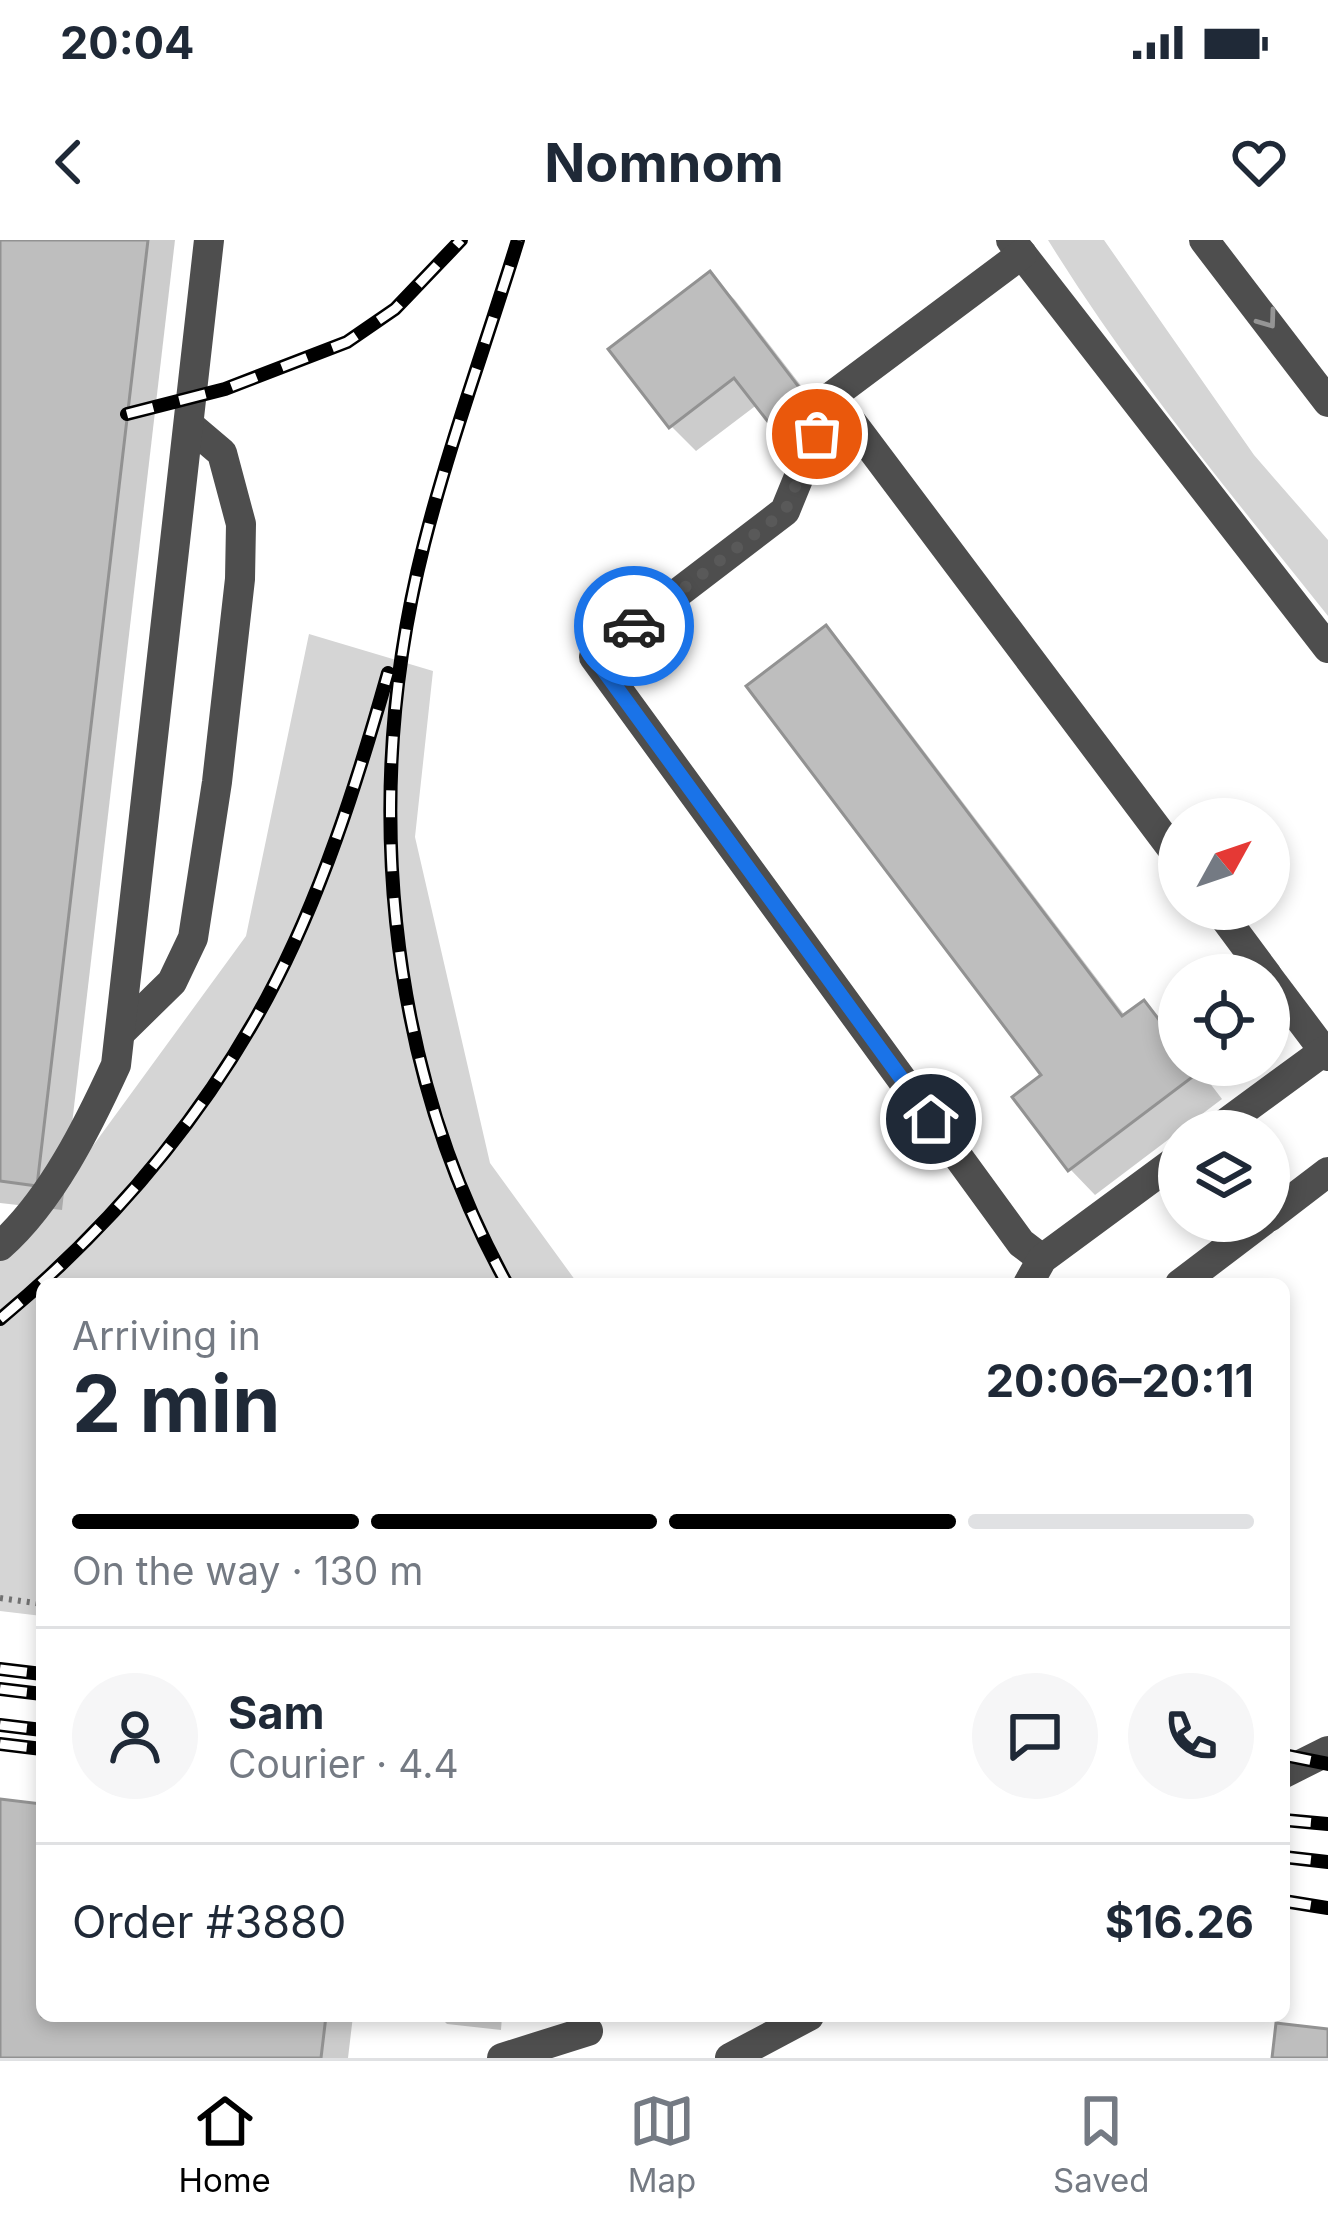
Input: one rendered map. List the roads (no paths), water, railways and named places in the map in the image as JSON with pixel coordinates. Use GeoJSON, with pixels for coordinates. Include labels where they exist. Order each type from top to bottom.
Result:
{"type":"FeatureCollection","features":[{"type":"Feature","properties":{"kind":"street"},"geometry":{"type":"LineString","coordinates":[[0,1246],[16,1232],[86,1131],[116,1065],[209,240]]}},
{"type":"Feature","properties":{"kind":"street"},"geometry":{"type":"LineString","coordinates":[[1204,240],[1328,402]]}},
{"type":"Feature","properties":{"kind":"street"},"geometry":{"type":"LineString","coordinates":[[1158,1174],[1035,1271],[1021,1244],[594,657],[785,511],[832,396],[1016,247],[1328,648]]}},
{"type":"Feature","properties":{"kind":"street"},"geometry":{"type":"LineString","coordinates":[[832,396],[1158,830]]}},
{"type":"Feature","properties":{"kind":"street"},"geometry":{"type":"LineString","coordinates":[[120,1033],[172,982],[193,938],[238,601],[241,524],[222,453],[189,425]]}},
{"type":"Feature","properties":{"kind":"street"},"geometry":{"type":"LineString","coordinates":[[1246,1110],[1327,1052],[1290,1004]]}},
{"type":"Feature","properties":{"kind":"street"},"geometry":{"type":"LineString","coordinates":[[1290,1201],[1328,1172]]}},
{"type":"Feature","properties":{"kind":"street"},"geometry":{"type":"LineString","coordinates":[[1188,1278],[1236,1242]]}},
{"type":"Feature","properties":{"kind":"street"},"geometry":{"type":"LineString","coordinates":[[1290,1770],[1328,1751]]}},
{"type":"Feature","properties":{"kind":"street"},"geometry":{"type":"LineString","coordinates":[[730,2058],[798,2022]]}},
{"type":"Feature","properties":{"kind":"street"},"geometry":{"type":"LineString","coordinates":[[502,2058],[588,2031]]}},
{"type":"Feature","properties":{"kind":"railway"},"geometry":{"type":"LineString","coordinates":[[127,414],[225,389],[347,342],[395,309],[461,240]]}},
{"type":"Feature","properties":{"kind":"railway"},"geometry":{"type":"LineString","coordinates":[[504,1278],[466,1198],[433,1109],[410,1016],[396,922],[391,827],[394,732],[405,637],[424,544],[518,240]]}},
{"type":"Feature","properties":{"kind":"railway"},"geometry":{"type":"LineString","coordinates":[[46,1278],[114,1211],[182,1130],[267,998],[321,880],[388,673]]}},
{"type":"Feature","properties":{"kind":"railway"},"geometry":{"type":"LineString","coordinates":[[0,1319],[36,1288]]}},
{"type":"Feature","properties":{"kind":"railway"},"geometry":{"type":"LineString","coordinates":[[0,1669],[36,1673]]}},
{"type":"Feature","properties":{"kind":"railway"},"geometry":{"type":"LineString","coordinates":[[0,1689],[36,1693]]}},
{"type":"Feature","properties":{"kind":"railway"},"geometry":{"type":"LineString","coordinates":[[0,1725],[36,1729]]}},
{"type":"Feature","properties":{"kind":"railway"},"geometry":{"type":"LineString","coordinates":[[0,1744],[36,1748]]}},
{"type":"Feature","properties":{"kind":"railway"},"geometry":{"type":"LineString","coordinates":[[1290,1756],[1328,1764]]}},
{"type":"Feature","properties":{"kind":"railway"},"geometry":{"type":"LineString","coordinates":[[1290,1821],[1328,1824]]}},
{"type":"Feature","properties":{"kind":"railway"},"geometry":{"type":"LineString","coordinates":[[1290,1858],[1328,1862]]}},
{"type":"Feature","properties":{"kind":"railway"},"geometry":{"type":"LineString","coordinates":[[1290,1902],[1328,1908]]}}]}
